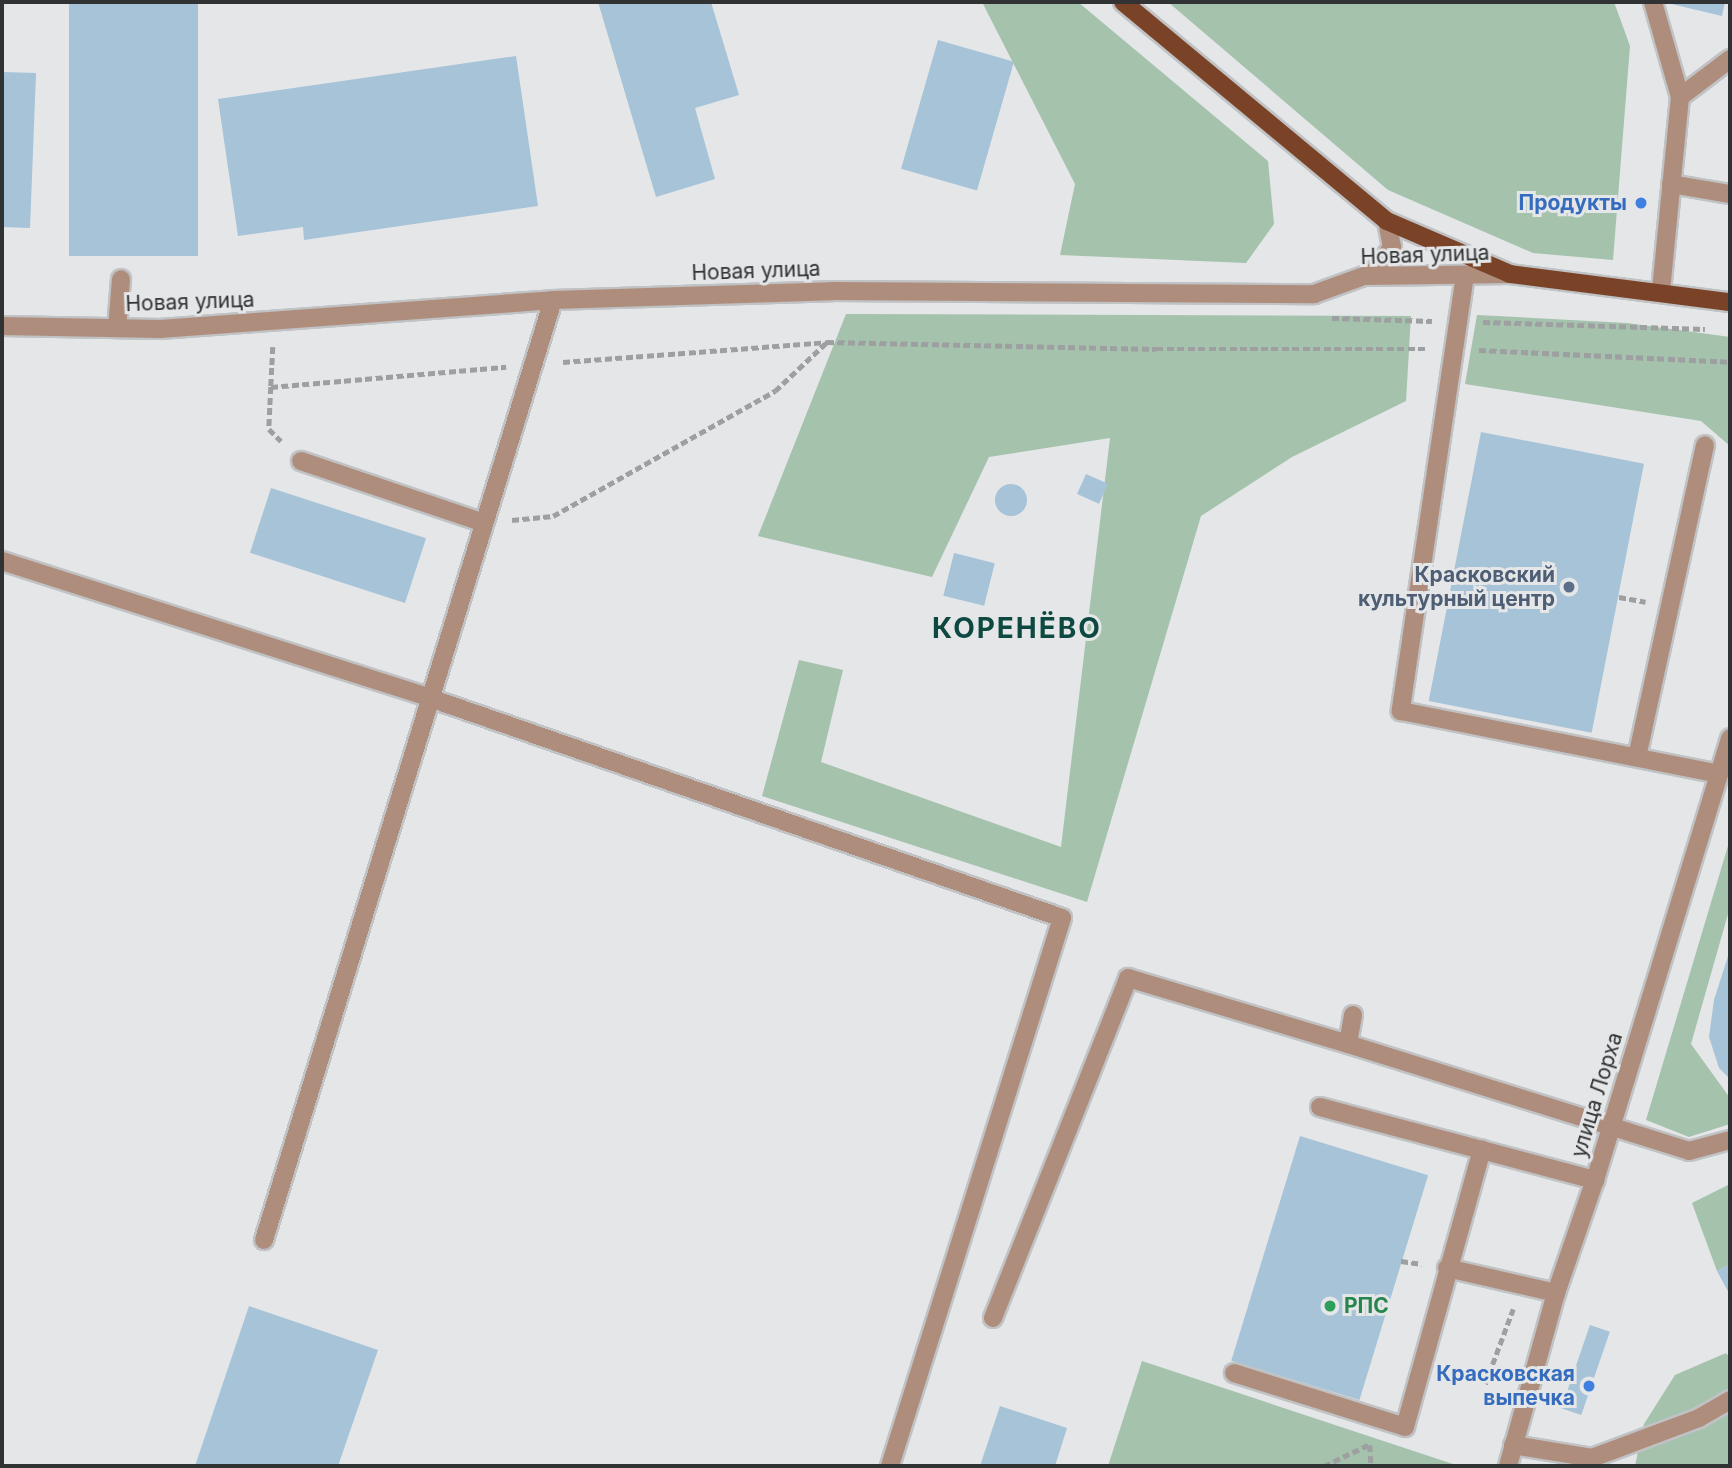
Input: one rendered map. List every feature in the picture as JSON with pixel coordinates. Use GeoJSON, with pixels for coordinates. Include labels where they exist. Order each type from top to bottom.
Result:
{"type":"FeatureCollection","features":[{"type":"Feature","properties":{"kind":"main road","name":"Новая улица"},"geometry":{"type":"LineString","coordinates":[[1123,2],[1387,221],[1510,274],[1730,302]]}},
{"type":"Feature","properties":{"kind":"street"},"geometry":{"type":"LineString","coordinates":[[1653,2],[1680,97],[1661,292]]}},
{"type":"Feature","properties":{"kind":"street"},"geometry":{"type":"LineString","coordinates":[[1680,97],[1730,59]]}},
{"type":"Feature","properties":{"kind":"street"},"geometry":{"type":"LineString","coordinates":[[1671,184],[1730,194]]}},
{"type":"Feature","properties":{"kind":"street"},"geometry":{"type":"LineString","coordinates":[[1364,276],[1374,272],[1392,247],[1387,221]]}},
{"type":"Feature","properties":{"kind":"street","name":"Новая улица"},"geometry":{"type":"LineString","coordinates":[[2,326],[117,328],[273,322],[553,300],[832,291],[1314,294],[1364,276],[1510,274]]}},
{"type":"Feature","properties":{"kind":"street"},"geometry":{"type":"LineString","coordinates":[[1465,275],[1401,711],[1719,774]]}},
{"type":"Feature","properties":{"kind":"street"},"geometry":{"type":"LineString","coordinates":[[117,328],[121,279]]}},
{"type":"Feature","properties":{"kind":"street"},"geometry":{"type":"LineString","coordinates":[[264,1240],[553,300]]}},
{"type":"Feature","properties":{"kind":"street"},"geometry":{"type":"LineString","coordinates":[[1637,757],[1705,445]]}},
{"type":"Feature","properties":{"kind":"street"},"geometry":{"type":"LineString","coordinates":[[301,461],[484,523]]}},
{"type":"Feature","properties":{"kind":"street"},"geometry":{"type":"LineString","coordinates":[[2,561],[430,698],[1062,918],[890,1466]]}},
{"type":"Feature","properties":{"kind":"street","name":"улица Лорха"},"geometry":{"type":"LineString","coordinates":[[1508,1466],[1556,1293],[1595,1180],[1730,738]]}},
{"type":"Feature","properties":{"kind":"street"},"geometry":{"type":"LineString","coordinates":[[992,1318],[1128,978],[1612,1124],[1689,1151],[1730,1140]]}},
{"type":"Feature","properties":{"kind":"street"},"geometry":{"type":"LineString","coordinates":[[1349,1044],[1353,1015]]}},
{"type":"Feature","properties":{"kind":"street"},"geometry":{"type":"LineString","coordinates":[[1320,1107],[1595,1180]]}},
{"type":"Feature","properties":{"kind":"street"},"geometry":{"type":"LineString","coordinates":[[1234,1373],[1405,1427],[1447,1268],[1482,1150]]}},
{"type":"Feature","properties":{"kind":"street"},"geometry":{"type":"LineString","coordinates":[[1447,1268],[1556,1293]]}},
{"type":"Feature","properties":{"kind":"street"},"geometry":{"type":"LineString","coordinates":[[1513,1445],[1592,1458],[1699,1418],[1730,1399]]}},
{"type":"Feature","properties":{"kind":"path"},"geometry":{"type":"LineString","coordinates":[[273,322],[269,429],[301,461]]}},
{"type":"Feature","properties":{"kind":"path"},"geometry":{"type":"LineString","coordinates":[[484,523],[553,516],[775,391],[827,342]]}},
{"type":"Feature","properties":{"kind":"path"},"geometry":{"type":"LineString","coordinates":[[271,387],[827,342],[1156,349],[1454,349],[1730,362]]}},
{"type":"Feature","properties":{"kind":"path"},"geometry":{"type":"LineString","coordinates":[[1485,1384],[1522,1285]]}},
{"type":"Feature","properties":{"kind":"path"},"geometry":{"type":"LineString","coordinates":[[1324,1466],[1368,1445]]}},
{"type":"Feature","properties":{"kind":"green space"},"geometry":{"type":"Polygon","coordinates":[[[982,2],[1078,2],[1268,161],[1274,224],[1246,263],[1060,255],[1075,184],[982,2]]]}},
{"type":"Feature","properties":{"kind":"green space"},"geometry":{"type":"Polygon","coordinates":[[[1168,2],[1614,2],[1630,46],[1613,260],[1533,253],[1388,190],[1168,2]]]}},
{"type":"Feature","properties":{"kind":"green space"},"geometry":{"type":"Polygon","coordinates":[[[846,314],[1411,316],[1406,401],[1292,457],[1201,516],[1087,902],[762,796],[799,660],[843,670],[821,762],[1061,847],[1110,438],[989,457],[932,577],[758,536],[846,314]]]}},
{"type":"Feature","properties":{"kind":"green space"},"geometry":{"type":"Polygon","coordinates":[[[1477,315],[1627,323],[1730,337],[1730,446],[1701,421],[1465,384],[1477,315]]]}},
{"type":"Feature","properties":{"kind":"green space"},"geometry":{"type":"Polygon","coordinates":[[[1730,839],[1730,907],[1691,1044],[1730,1098],[1730,1124],[1689,1137],[1646,1120],[1730,839]]]}},
{"type":"Feature","properties":{"kind":"green space"},"geometry":{"type":"Polygon","coordinates":[[[1730,1184],[1730,1264],[1717,1271],[1692,1203],[1730,1184]]]}},
{"type":"Feature","properties":{"kind":"green space"},"geometry":{"type":"Polygon","coordinates":[[[1726,1353],[1730,1358],[1730,1466],[1635,1466],[1644,1424],[1675,1375],[1726,1353]]]}},
{"type":"Feature","properties":{"kind":"green space"},"geometry":{"type":"Polygon","coordinates":[[[1142,1361],[1459,1466],[1108,1466],[1142,1361]]]}},
{"type":"Feature","properties":{"kind":"building"},"geometry":{"type":"Polygon","coordinates":[[[69,2],[198,2],[198,256],[69,256],[69,2]]]}},
{"type":"Feature","properties":{"kind":"building"},"geometry":{"type":"Polygon","coordinates":[[[598,2],[711,2],[739,95],[695,108],[715,179],[656,197],[598,2]]]}},
{"type":"Feature","properties":{"kind":"building"},"geometry":{"type":"Polygon","coordinates":[[[1663,2],[1725,2],[1722,16],[1663,2]]]}},
{"type":"Feature","properties":{"kind":"building"},"geometry":{"type":"Polygon","coordinates":[[[938,40],[1014,62],[977,191],[901,169],[938,40]]]}},
{"type":"Feature","properties":{"kind":"building"},"geometry":{"type":"Polygon","coordinates":[[[516,56],[538,206],[304,240],[303,227],[238,236],[218,99],[516,56]]]}},
{"type":"Feature","properties":{"kind":"building"},"geometry":{"type":"Polygon","coordinates":[[[2,72],[36,73],[30,228],[2,227],[2,72]]]}},
{"type":"Feature","properties":{"kind":"building"},"geometry":{"type":"Polygon","coordinates":[[[1481,432],[1644,464],[1592,733],[1429,701],[1481,432]]]}},
{"type":"Feature","properties":{"kind":"building"},"geometry":{"type":"Polygon","coordinates":[[[1086,474],[1108,484],[1099,504],[1077,494],[1086,474]]]}},
{"type":"Feature","properties":{"kind":"building"},"geometry":{"type":"Polygon","coordinates":[[[1011,484],[1022,489],[1027,500],[1022,511],[1011,516],[1000,511],[995,500],[1000,489],[1011,484]]]}},
{"type":"Feature","properties":{"kind":"building"},"geometry":{"type":"Polygon","coordinates":[[[271,488],[426,538],[405,603],[250,553],[271,488]]]}},
{"type":"Feature","properties":{"kind":"building"},"geometry":{"type":"Polygon","coordinates":[[[954,553],[995,563],[984,606],[943,596],[954,553]]]}},
{"type":"Feature","properties":{"kind":"building"},"geometry":{"type":"Polygon","coordinates":[[[1730,950],[1730,1079],[1719,1068],[1709,1037],[1714,1000],[1730,950]]]}},
{"type":"Feature","properties":{"kind":"building"},"geometry":{"type":"Polygon","coordinates":[[[1300,1136],[1428,1175],[1359,1400],[1231,1361],[1300,1136]]]}},
{"type":"Feature","properties":{"kind":"building"},"geometry":{"type":"Polygon","coordinates":[[[1730,1264],[1730,1295],[1717,1271],[1730,1264]]]}},
{"type":"Feature","properties":{"kind":"building"},"geometry":{"type":"Polygon","coordinates":[[[249,1306],[378,1350],[338,1466],[195,1466],[249,1306]]]}},
{"type":"Feature","properties":{"kind":"building"},"geometry":{"type":"Polygon","coordinates":[[[1590,1325],[1610,1332],[1581,1415],[1561,1408],[1590,1325]]]}},
{"type":"Feature","properties":{"kind":"building"},"geometry":{"type":"Polygon","coordinates":[[[1000,1406],[1067,1428],[1055,1466],[980,1466],[1000,1406]]]}},
{"type":"Feature","properties":{"kind":"place","name":"Продукты"},"geometry":{"type":"Point","coordinates":[1641,203]}},
{"type":"Feature","properties":{"kind":"place","name":"Красковский культурный центр"},"geometry":{"type":"Point","coordinates":[1569,587]}},
{"type":"Feature","properties":{"kind":"place","name":"РПС"},"geometry":{"type":"Point","coordinates":[1330,1306]}},
{"type":"Feature","properties":{"kind":"place","name":"Красковская выпечка"},"geometry":{"type":"Point","coordinates":[1589,1386]}},
{"type":"Feature","properties":{"kind":"district","name":"КОРЕНЁВО"},"geometry":{"type":"Point","coordinates":[1017,628]}}]}
